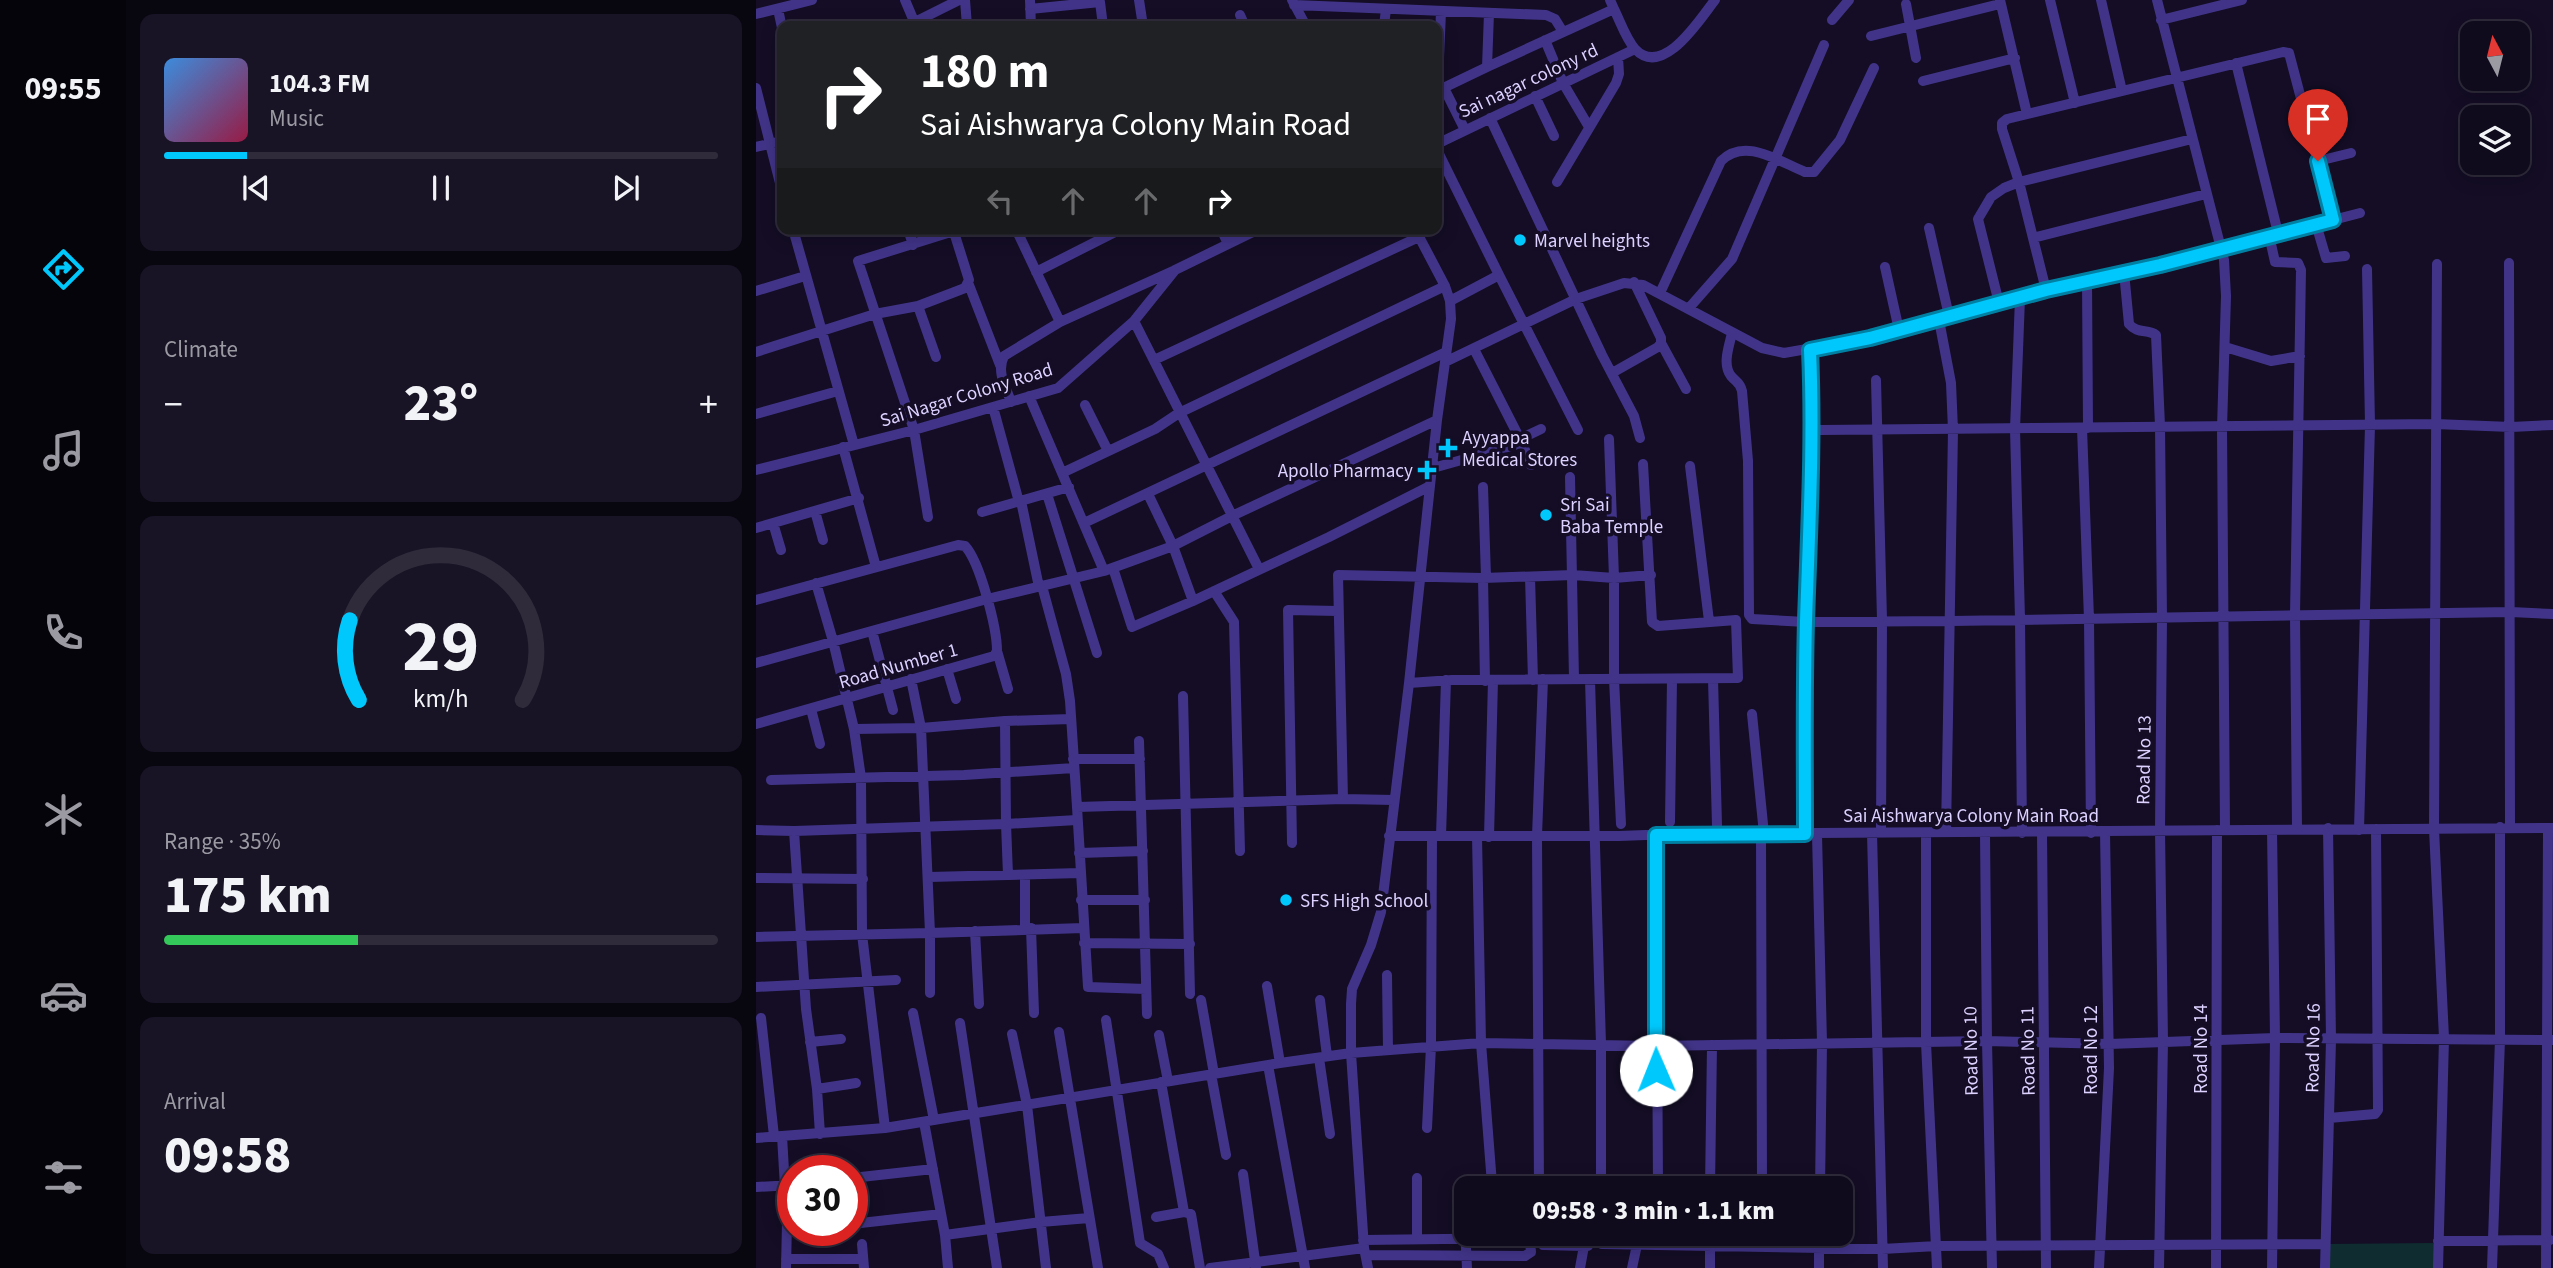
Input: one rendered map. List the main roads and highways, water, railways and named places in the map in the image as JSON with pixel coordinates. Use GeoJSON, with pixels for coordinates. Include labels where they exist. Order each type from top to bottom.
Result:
{"type":"FeatureCollection","features":[{"type":"Feature","properties":{"kind":"place","name":"Marvel heights"},"geometry":{"type":"Point","coordinates":[1520,240]}},
{"type":"Feature","properties":{"kind":"place","name":"Ayyappa Medical Stores"},"geometry":{"type":"Point","coordinates":[1448,448]}},
{"type":"Feature","properties":{"kind":"place","name":"Apollo Pharmacy"},"geometry":{"type":"Point","coordinates":[1427,470]}},
{"type":"Feature","properties":{"kind":"place","name":"Sri Sai Baba Temple"},"geometry":{"type":"Point","coordinates":[1546,515]}},
{"type":"Feature","properties":{"kind":"place","name":"SFS High School"},"geometry":{"type":"Point","coordinates":[1286,900]}}]}
